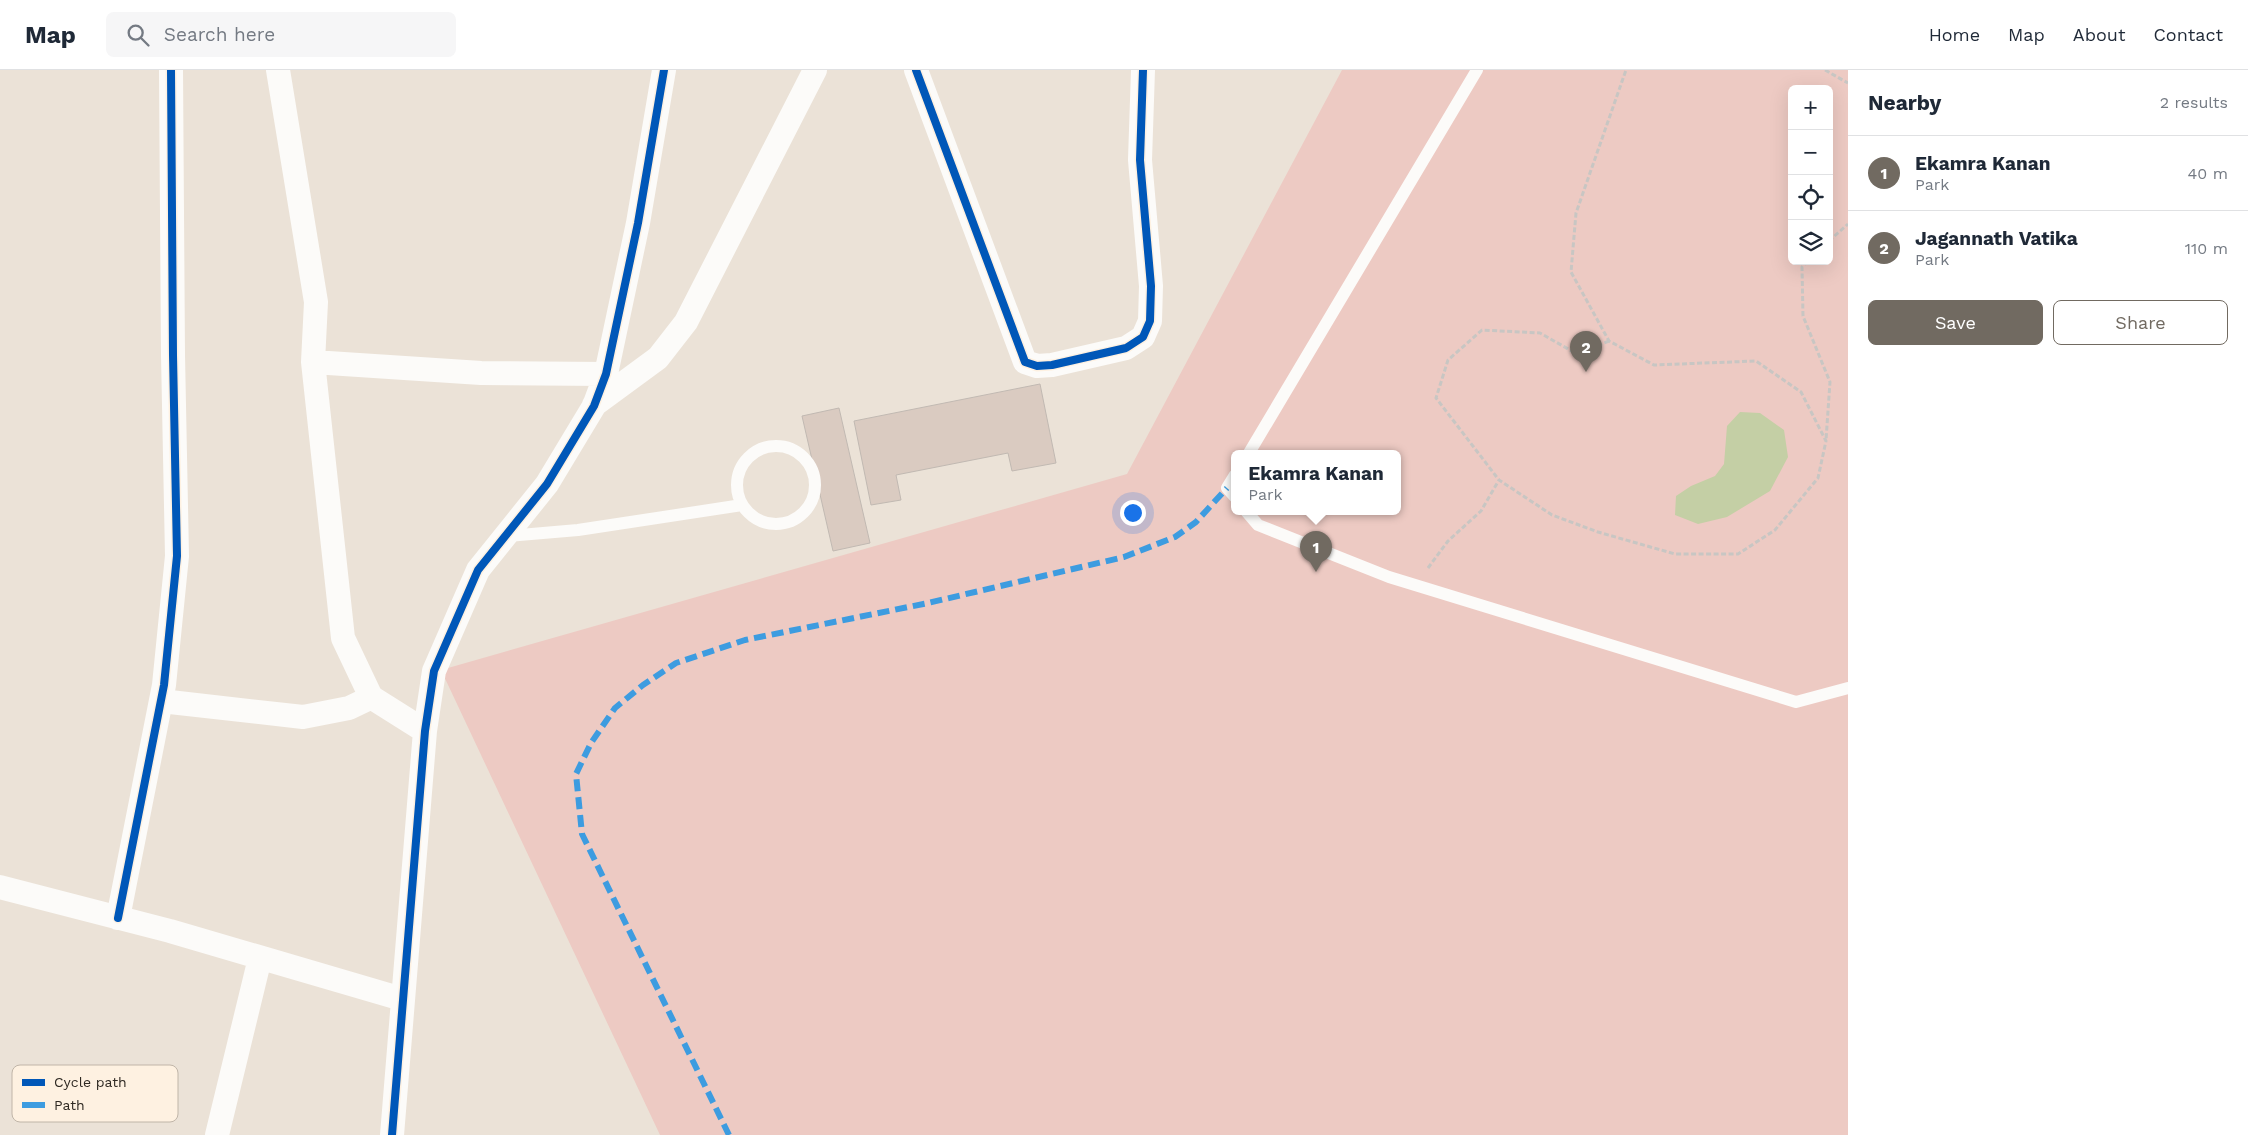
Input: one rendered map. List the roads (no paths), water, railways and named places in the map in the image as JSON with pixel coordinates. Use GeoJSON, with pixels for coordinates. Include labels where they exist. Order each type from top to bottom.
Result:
{"type":"FeatureCollection","features":[{"type":"Feature","properties":{"kind":"street"},"geometry":{"type":"LineString","coordinates":[[118,918],[161,701],[178,556],[173,355],[171,70]]}},
{"type":"Feature","properties":{"kind":"street"},"geometry":{"type":"LineString","coordinates":[[278,70],[316,302],[313,362],[343,638],[372,697],[425,731]]}},
{"type":"Feature","properties":{"kind":"street"},"geometry":{"type":"LineString","coordinates":[[392,1135],[425,731],[434,671],[478,570],[547,484],[594,406],[606,374],[638,224],[664,70]]}},
{"type":"Feature","properties":{"kind":"street"},"geometry":{"type":"LineString","coordinates":[[594,406],[658,358],[686,322],[815,70]]}},
{"type":"Feature","properties":{"kind":"street"},"geometry":{"type":"LineString","coordinates":[[916,70],[1025,362],[1045,366],[1126,348],[1143,337],[1150,321],[1151,286],[1140,160],[1143,70]]}},
{"type":"Feature","properties":{"kind":"street"},"geometry":{"type":"LineString","coordinates":[[313,362],[481,373],[606,374]]}},
{"type":"Feature","properties":{"kind":"street"},"geometry":{"type":"LineString","coordinates":[[161,701],[303,716],[349,708],[372,697]]}},
{"type":"Feature","properties":{"kind":"street"},"geometry":{"type":"LineString","coordinates":[[0,887],[118,918],[402,999]]}},
{"type":"Feature","properties":{"kind":"street"},"geometry":{"type":"LineString","coordinates":[[217,1135],[260,958]]}},
{"type":"Feature","properties":{"kind":"lane"},"geometry":{"type":"LineString","coordinates":[[1251,450],[1477,70]]}},
{"type":"Feature","properties":{"kind":"lane"},"geometry":{"type":"LineString","coordinates":[[772,446],[784,447],[801,455],[812,470],[815,481],[814,494],[810,505],[802,514],[790,522],[777,524],[763,522],[751,516],[742,506],[737,480],[741,467],[750,456],[760,450],[772,446]]}},
{"type":"Feature","properties":{"kind":"lane"},"geometry":{"type":"LineString","coordinates":[[1231,482],[1227,488],[1231,492]]}},
{"type":"Feature","properties":{"kind":"lane"},"geometry":{"type":"LineString","coordinates":[[505,536],[578,530],[742,506]]}},
{"type":"Feature","properties":{"kind":"lane"},"geometry":{"type":"LineString","coordinates":[[1249,515],[1258,525],[1389,578],[1796,702],[1848,688]]}},
{"type":"Feature","properties":{"kind":"place","name":"Jagannath Vatika"},"geometry":{"type":"Point","coordinates":[1586,372]}},
{"type":"Feature","properties":{"kind":"place","name":"Ekamra Kanan"},"geometry":{"type":"Point","coordinates":[1316,572]}}]}
